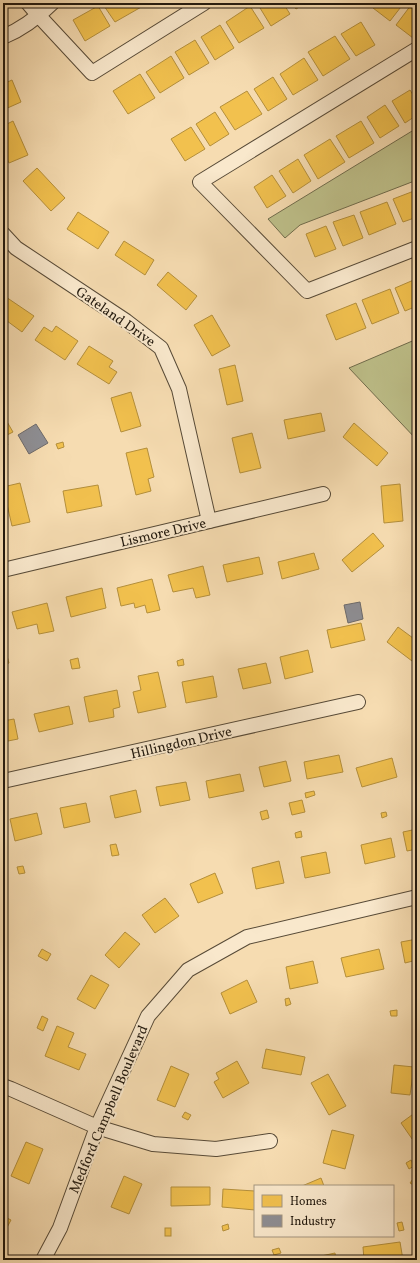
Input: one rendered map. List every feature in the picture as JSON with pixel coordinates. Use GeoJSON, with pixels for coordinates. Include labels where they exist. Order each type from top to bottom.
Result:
{"type":"FeatureCollection","features":[{"type":"Feature","properties":{"kind":"street"},"geometry":{"type":"LineString","coordinates":[[28,3],[92,73],[204,3]]}},
{"type":"Feature","properties":{"kind":"street"},"geometry":{"type":"LineString","coordinates":[[8,35],[39,16],[52,3]]}},
{"type":"Feature","properties":{"kind":"street"},"geometry":{"type":"LineString","coordinates":[[417,49],[200,182],[306,291],[417,248]]}},
{"type":"Feature","properties":{"kind":"street","name":"Gateland Drive"},"geometry":{"type":"LineString","coordinates":[[3,234],[16,248],[126,321],[161,348],[179,388],[208,521]]}},
{"type":"Feature","properties":{"kind":"street","name":"Lismore Drive"},"geometry":{"type":"LineString","coordinates":[[3,570],[323,494]]}},
{"type":"Feature","properties":{"kind":"street","name":"Hillingdon Drive"},"geometry":{"type":"LineString","coordinates":[[3,782],[358,702]]}},
{"type":"Feature","properties":{"kind":"street","name":"Medford Campbell Boulevard"},"geometry":{"type":"LineString","coordinates":[[43,1260],[60,1228],[97,1127],[148,1016],[188,970],[246,937],[417,898]]}},
{"type":"Feature","properties":{"kind":"street"},"geometry":{"type":"LineString","coordinates":[[3,1086],[97,1127],[153,1144],[216,1149],[270,1141]]}},
{"type":"Feature","properties":{"kind":"green space"},"geometry":{"type":"Polygon","coordinates":[[[417,128],[417,180],[300,225],[285,238],[268,219],[417,128]]]}},
{"type":"Feature","properties":{"kind":"green space"},"geometry":{"type":"Polygon","coordinates":[[[417,339],[417,440],[349,368],[417,339]]]}},
{"type":"Feature","properties":{"kind":"building: Homes"},"geometry":{"type":"Polygon","coordinates":[[[102,3],[141,3],[143,6],[115,22],[102,3]]]}},
{"type":"Feature","properties":{"kind":"building: Homes"},"geometry":{"type":"Polygon","coordinates":[[[257,3],[283,3],[290,14],[271,26],[257,3]]]}},
{"type":"Feature","properties":{"kind":"building: Homes"},"geometry":{"type":"Polygon","coordinates":[[[291,3],[306,3],[296,9],[291,3]]]}},
{"type":"Feature","properties":{"kind":"building: Homes"},"geometry":{"type":"Polygon","coordinates":[[[377,3],[404,3],[390,21],[373,8],[377,3]]]}},
{"type":"Feature","properties":{"kind":"building: Homes"},"geometry":{"type":"Polygon","coordinates":[[[411,5],[417,10],[417,34],[413,38],[396,25],[411,5]]]}},
{"type":"Feature","properties":{"kind":"building: Homes"},"geometry":{"type":"Polygon","coordinates":[[[98,6],[110,26],[85,41],[73,20],[98,6]]]}},
{"type":"Feature","properties":{"kind":"building: Homes"},"geometry":{"type":"Polygon","coordinates":[[[250,6],[264,28],[239,43],[226,22],[250,6]]]}},
{"type":"Feature","properties":{"kind":"building: Homes"},"geometry":{"type":"Polygon","coordinates":[[[361,22],[375,45],[356,56],[341,34],[361,22]]]}},
{"type":"Feature","properties":{"kind":"building: Homes"},"geometry":{"type":"Polygon","coordinates":[[[220,25],[234,48],[215,60],[201,37],[220,25]]]}},
{"type":"Feature","properties":{"kind":"building: Homes"},"geometry":{"type":"Polygon","coordinates":[[[335,36],[350,59],[323,76],[308,52],[335,36]]]}},
{"type":"Feature","properties":{"kind":"building: Homes"},"geometry":{"type":"Polygon","coordinates":[[[195,40],[209,63],[189,75],[175,52],[195,40]]]}},
{"type":"Feature","properties":{"kind":"building: Homes"},"geometry":{"type":"Polygon","coordinates":[[[171,56],[184,78],[160,93],[146,72],[171,56]]]}},
{"type":"Feature","properties":{"kind":"building: Homes"},"geometry":{"type":"Polygon","coordinates":[[[304,58],[318,80],[293,95],[280,74],[304,58]]]}},
{"type":"Feature","properties":{"kind":"building: Homes"},"geometry":{"type":"Polygon","coordinates":[[[140,74],[155,98],[128,114],[113,91],[140,74]]]}},
{"type":"Feature","properties":{"kind":"building: Homes"},"geometry":{"type":"Polygon","coordinates":[[[273,77],[287,99],[268,111],[254,89],[273,77]]]}},
{"type":"Feature","properties":{"kind":"building: Homes"},"geometry":{"type":"Polygon","coordinates":[[[12,80],[21,102],[3,110],[3,84],[12,80]]]}},
{"type":"Feature","properties":{"kind":"building: Homes"},"geometry":{"type":"Polygon","coordinates":[[[410,90],[417,101],[417,115],[405,123],[392,101],[410,90]]]}},
{"type":"Feature","properties":{"kind":"building: Homes"},"geometry":{"type":"Polygon","coordinates":[[[247,91],[262,114],[235,130],[220,107],[247,91]]]}},
{"type":"Feature","properties":{"kind":"building: Homes"},"geometry":{"type":"Polygon","coordinates":[[[385,105],[399,126],[380,138],[367,117],[385,105]]]}},
{"type":"Feature","properties":{"kind":"building: Homes"},"geometry":{"type":"Polygon","coordinates":[[[215,112],[229,134],[210,146],[196,124],[215,112]]]}},
{"type":"Feature","properties":{"kind":"building: Homes"},"geometry":{"type":"Polygon","coordinates":[[[13,121],[28,155],[9,163],[3,149],[3,126],[13,121]]]}},
{"type":"Feature","properties":{"kind":"building: Homes"},"geometry":{"type":"Polygon","coordinates":[[[361,121],[374,143],[349,158],[336,136],[361,121]]]}},
{"type":"Feature","properties":{"kind":"building: Homes"},"geometry":{"type":"Polygon","coordinates":[[[191,127],[205,149],[185,161],[171,139],[191,127]]]}},
{"type":"Feature","properties":{"kind":"building: Homes"},"geometry":{"type":"Polygon","coordinates":[[[330,139],[345,162],[318,179],[304,155],[330,139]]]}},
{"type":"Feature","properties":{"kind":"building: Homes"},"geometry":{"type":"Polygon","coordinates":[[[298,159],[311,181],[293,193],[279,171],[298,159]]]}},
{"type":"Feature","properties":{"kind":"building: Homes"},"geometry":{"type":"Polygon","coordinates":[[[37,168],[65,198],[51,211],[23,181],[37,168]]]}},
{"type":"Feature","properties":{"kind":"building: Homes"},"geometry":{"type":"Polygon","coordinates":[[[272,175],[286,196],[267,208],[254,187],[272,175]]]}},
{"type":"Feature","properties":{"kind":"building: Homes"},"geometry":{"type":"Polygon","coordinates":[[[414,191],[417,199],[417,217],[403,222],[393,199],[414,191]]]}},
{"type":"Feature","properties":{"kind":"building: Homes"},"geometry":{"type":"Polygon","coordinates":[[[387,202],[396,224],[369,235],[360,212],[387,202]]]}},
{"type":"Feature","properties":{"kind":"building: Homes"},"geometry":{"type":"Polygon","coordinates":[[[78,212],[109,232],[98,249],[67,229],[78,212]]]}},
{"type":"Feature","properties":{"kind":"building: Homes"},"geometry":{"type":"Polygon","coordinates":[[[354,215],[363,238],[343,246],[333,222],[354,215]]]}},
{"type":"Feature","properties":{"kind":"building: Homes"},"geometry":{"type":"Polygon","coordinates":[[[326,226],[336,249],[315,257],[306,234],[326,226]]]}},
{"type":"Feature","properties":{"kind":"building: Homes"},"geometry":{"type":"Polygon","coordinates":[[[124,241],[154,260],[145,275],[115,255],[124,241]]]}},
{"type":"Feature","properties":{"kind":"building: Homes"},"geometry":{"type":"Polygon","coordinates":[[[168,272],[197,296],[186,310],[157,285],[168,272]]]}},
{"type":"Feature","properties":{"kind":"building: Homes"},"geometry":{"type":"Polygon","coordinates":[[[416,279],[417,306],[405,311],[395,288],[416,279]]]}},
{"type":"Feature","properties":{"kind":"building: Homes"},"geometry":{"type":"Polygon","coordinates":[[[390,289],[399,313],[372,324],[362,300],[390,289]]]}},
{"type":"Feature","properties":{"kind":"building: Homes"},"geometry":{"type":"Polygon","coordinates":[[[3,295],[34,316],[22,332],[3,318],[3,295]]]}},
{"type":"Feature","properties":{"kind":"building: Homes"},"geometry":{"type":"Polygon","coordinates":[[[356,303],[366,328],[336,340],[326,315],[356,303]]]}},
{"type":"Feature","properties":{"kind":"building: Homes"},"geometry":{"type":"Polygon","coordinates":[[[212,315],[230,346],[212,356],[194,325],[212,315]]]}},
{"type":"Feature","properties":{"kind":"building: Homes"},"geometry":{"type":"Polygon","coordinates":[[[56,326],[78,341],[65,360],[35,340],[44,327],[52,332],[56,326]]]}},
{"type":"Feature","properties":{"kind":"building: Homes"},"geometry":{"type":"Polygon","coordinates":[[[89,346],[113,361],[109,367],[117,372],[109,384],[77,364],[89,346]]]}},
{"type":"Feature","properties":{"kind":"building: Homes"},"geometry":{"type":"Polygon","coordinates":[[[235,365],[243,401],[227,405],[219,369],[235,365]]]}},
{"type":"Feature","properties":{"kind":"building: Homes"},"geometry":{"type":"Polygon","coordinates":[[[131,392],[141,426],[121,432],[111,398],[131,392]]]}},
{"type":"Feature","properties":{"kind":"building: Homes"},"geometry":{"type":"Polygon","coordinates":[[[321,413],[325,431],[288,439],[284,420],[321,413]]]}},
{"type":"Feature","properties":{"kind":"building: Homes"},"geometry":{"type":"Polygon","coordinates":[[[6,420],[13,432],[3,437],[3,422],[6,420]]]}},
{"type":"Feature","properties":{"kind":"building: Homes"},"geometry":{"type":"Polygon","coordinates":[[[354,423],[388,453],[377,466],[343,437],[354,423]]]}},
{"type":"Feature","properties":{"kind":"building: Homes"},"geometry":{"type":"Polygon","coordinates":[[[252,433],[261,468],[240,473],[232,438],[252,433]]]}},
{"type":"Feature","properties":{"kind":"building: Homes"},"geometry":{"type":"Polygon","coordinates":[[[3,437],[8,445],[3,448],[3,437]]]}},
{"type":"Feature","properties":{"kind":"building: Homes"},"geometry":{"type":"Polygon","coordinates":[[[63,442],[64,447],[58,449],[56,444],[63,442]]]}},
{"type":"Feature","properties":{"kind":"building: Homes"},"geometry":{"type":"Polygon","coordinates":[[[147,448],[154,477],[148,479],[151,491],[136,495],[126,453],[147,448]]]}},
{"type":"Feature","properties":{"kind":"building: Homes"},"geometry":{"type":"Polygon","coordinates":[[[20,483],[30,522],[12,526],[3,487],[20,483]]]}},
{"type":"Feature","properties":{"kind":"building: Homes"},"geometry":{"type":"Polygon","coordinates":[[[400,484],[403,521],[384,523],[381,486],[400,484]]]}},
{"type":"Feature","properties":{"kind":"building: Homes"},"geometry":{"type":"Polygon","coordinates":[[[98,485],[102,506],[67,513],[63,491],[98,485]]]}},
{"type":"Feature","properties":{"kind":"building: Homes"},"geometry":{"type":"Polygon","coordinates":[[[373,533],[384,546],[352,572],[342,560],[373,533]]]}},
{"type":"Feature","properties":{"kind":"building: Homes"},"geometry":{"type":"Polygon","coordinates":[[[314,553],[319,569],[282,579],[278,562],[314,553]]]}},
{"type":"Feature","properties":{"kind":"building: Homes"},"geometry":{"type":"Polygon","coordinates":[[[259,557],[263,574],[227,582],[223,565],[259,557]]]}},
{"type":"Feature","properties":{"kind":"building: Homes"},"geometry":{"type":"Polygon","coordinates":[[[203,566],[210,595],[196,598],[193,588],[173,592],[168,575],[203,566]]]}},
{"type":"Feature","properties":{"kind":"building: Homes"},"geometry":{"type":"Polygon","coordinates":[[[152,579],[160,610],[147,613],[145,605],[135,608],[134,603],[121,606],[117,588],[152,579]]]}},
{"type":"Feature","properties":{"kind":"building: Homes"},"geometry":{"type":"Polygon","coordinates":[[[102,588],[106,608],[71,617],[66,597],[102,588]]]}},
{"type":"Feature","properties":{"kind":"building: Homes"},"geometry":{"type":"Polygon","coordinates":[[[47,603],[54,631],[39,634],[37,624],[17,629],[12,612],[47,603]]]}},
{"type":"Feature","properties":{"kind":"building: Homes"},"geometry":{"type":"Polygon","coordinates":[[[361,623],[365,640],[331,648],[327,630],[361,623]]]}},
{"type":"Feature","properties":{"kind":"building: Homes"},"geometry":{"type":"Polygon","coordinates":[[[398,627],[417,641],[417,655],[412,661],[387,642],[398,627]]]}},
{"type":"Feature","properties":{"kind":"building: Homes"},"geometry":{"type":"Polygon","coordinates":[[[308,650],[313,672],[285,679],[280,657],[308,650]]]}},
{"type":"Feature","properties":{"kind":"building: Homes"},"geometry":{"type":"Polygon","coordinates":[[[7,656],[9,663],[3,665],[3,657],[7,656]]]}},
{"type":"Feature","properties":{"kind":"building: Homes"},"geometry":{"type":"Polygon","coordinates":[[[78,658],[80,668],[72,669],[70,660],[78,658]]]}},
{"type":"Feature","properties":{"kind":"building: Homes"},"geometry":{"type":"Polygon","coordinates":[[[183,659],[184,665],[178,666],[177,661],[183,659]]]}},
{"type":"Feature","properties":{"kind":"building: Homes"},"geometry":{"type":"Polygon","coordinates":[[[266,663],[271,683],[243,689],[238,669],[266,663]]]}},
{"type":"Feature","properties":{"kind":"building: Homes"},"geometry":{"type":"Polygon","coordinates":[[[158,672],[166,707],[138,713],[133,692],[141,690],[138,676],[158,672]]]}},
{"type":"Feature","properties":{"kind":"building: Homes"},"geometry":{"type":"Polygon","coordinates":[[[213,676],[217,697],[186,703],[182,682],[213,676]]]}},
{"type":"Feature","properties":{"kind":"building: Homes"},"geometry":{"type":"Polygon","coordinates":[[[117,690],[120,707],[113,709],[114,717],[89,722],[84,697],[117,690]]]}},
{"type":"Feature","properties":{"kind":"building: Homes"},"geometry":{"type":"Polygon","coordinates":[[[69,706],[73,724],[39,732],[34,714],[69,706]]]}},
{"type":"Feature","properties":{"kind":"building: Homes"},"geometry":{"type":"Polygon","coordinates":[[[14,719],[18,739],[3,742],[3,721],[14,719]]]}},
{"type":"Feature","properties":{"kind":"building: Homes"},"geometry":{"type":"Polygon","coordinates":[[[339,755],[343,772],[307,779],[304,762],[339,755]]]}},
{"type":"Feature","properties":{"kind":"building: Homes"},"geometry":{"type":"Polygon","coordinates":[[[392,758],[397,777],[362,787],[356,768],[392,758]]]}},
{"type":"Feature","properties":{"kind":"building: Homes"},"geometry":{"type":"Polygon","coordinates":[[[286,761],[291,781],[264,787],[259,767],[286,761]]]}},
{"type":"Feature","properties":{"kind":"building: Homes"},"geometry":{"type":"Polygon","coordinates":[[[240,774],[244,791],[209,798],[206,781],[240,774]]]}},
{"type":"Feature","properties":{"kind":"building: Homes"},"geometry":{"type":"Polygon","coordinates":[[[186,782],[190,800],[160,806],[156,787],[186,782]]]}},
{"type":"Feature","properties":{"kind":"building: Homes"},"geometry":{"type":"Polygon","coordinates":[[[136,790],[141,812],[115,818],[110,796],[136,790]]]}},
{"type":"Feature","properties":{"kind":"building: Homes"},"geometry":{"type":"Polygon","coordinates":[[[314,791],[315,795],[306,798],[305,793],[314,791]]]}},
{"type":"Feature","properties":{"kind":"building: Homes"},"geometry":{"type":"Polygon","coordinates":[[[302,800],[305,812],[292,815],[289,803],[302,800]]]}},
{"type":"Feature","properties":{"kind":"building: Homes"},"geometry":{"type":"Polygon","coordinates":[[[86,803],[90,822],[64,828],[60,808],[86,803]]]}},
{"type":"Feature","properties":{"kind":"building: Homes"},"geometry":{"type":"Polygon","coordinates":[[[267,810],[269,818],[262,820],[260,812],[267,810]]]}},
{"type":"Feature","properties":{"kind":"building: Homes"},"geometry":{"type":"Polygon","coordinates":[[[386,812],[387,816],[382,818],[381,813],[386,812]]]}},
{"type":"Feature","properties":{"kind":"building: Homes"},"geometry":{"type":"Polygon","coordinates":[[[37,813],[42,834],[15,841],[10,819],[37,813]]]}},
{"type":"Feature","properties":{"kind":"building: Homes"},"geometry":{"type":"Polygon","coordinates":[[[417,829],[417,849],[407,851],[403,832],[417,829]]]}},
{"type":"Feature","properties":{"kind":"building: Homes"},"geometry":{"type":"Polygon","coordinates":[[[301,831],[302,837],[296,838],[295,833],[301,831]]]}},
{"type":"Feature","properties":{"kind":"building: Homes"},"geometry":{"type":"Polygon","coordinates":[[[391,838],[395,857],[365,864],[361,845],[391,838]]]}},
{"type":"Feature","properties":{"kind":"building: Homes"},"geometry":{"type":"Polygon","coordinates":[[[116,844],[119,855],[112,856],[110,845],[116,844]]]}},
{"type":"Feature","properties":{"kind":"building: Homes"},"geometry":{"type":"Polygon","coordinates":[[[326,852],[330,873],[305,878],[301,857],[326,852]]]}},
{"type":"Feature","properties":{"kind":"building: Homes"},"geometry":{"type":"Polygon","coordinates":[[[279,861],[284,883],[256,889],[252,868],[279,861]]]}},
{"type":"Feature","properties":{"kind":"building: Homes"},"geometry":{"type":"Polygon","coordinates":[[[23,866],[25,873],[19,874],[17,867],[23,866]]]}},
{"type":"Feature","properties":{"kind":"building: Homes"},"geometry":{"type":"Polygon","coordinates":[[[215,873],[223,893],[198,903],[190,884],[215,873]]]}},
{"type":"Feature","properties":{"kind":"building: Homes"},"geometry":{"type":"Polygon","coordinates":[[[165,898],[179,916],[155,933],[142,915],[165,898]]]}},
{"type":"Feature","properties":{"kind":"building: Homes"},"geometry":{"type":"Polygon","coordinates":[[[125,932],[140,944],[119,968],[105,955],[125,932]]]}},
{"type":"Feature","properties":{"kind":"building: Homes"},"geometry":{"type":"Polygon","coordinates":[[[417,939],[417,960],[405,963],[401,942],[417,939]]]}},
{"type":"Feature","properties":{"kind":"building: Homes"},"geometry":{"type":"Polygon","coordinates":[[[42,949],[51,954],[47,961],[38,956],[42,949]]]}},
{"type":"Feature","properties":{"kind":"building: Homes"},"geometry":{"type":"Polygon","coordinates":[[[379,949],[384,969],[346,977],[341,958],[379,949]]]}},
{"type":"Feature","properties":{"kind":"building: Homes"},"geometry":{"type":"Polygon","coordinates":[[[313,961],[318,983],[290,989],[286,967],[313,961]]]}},
{"type":"Feature","properties":{"kind":"building: Homes"},"geometry":{"type":"Polygon","coordinates":[[[91,975],[109,985],[95,1009],[77,999],[91,975]]]}},
{"type":"Feature","properties":{"kind":"building: Homes"},"geometry":{"type":"Polygon","coordinates":[[[247,980],[257,1002],[230,1014],[221,993],[247,980]]]}},
{"type":"Feature","properties":{"kind":"building: Homes"},"geometry":{"type":"Polygon","coordinates":[[[289,998],[291,1004],[286,1006],[285,999],[289,998]]]}},
{"type":"Feature","properties":{"kind":"building: Homes"},"geometry":{"type":"Polygon","coordinates":[[[397,1010],[397,1016],[391,1016],[390,1011],[397,1010]]]}},
{"type":"Feature","properties":{"kind":"building: Homes"},"geometry":{"type":"Polygon","coordinates":[[[42,1016],[48,1019],[43,1031],[37,1028],[42,1016]]]}},
{"type":"Feature","properties":{"kind":"building: Homes"},"geometry":{"type":"Polygon","coordinates":[[[3,1020],[6,1021],[3,1034],[3,1020]]]}},
{"type":"Feature","properties":{"kind":"building: Homes"},"geometry":{"type":"Polygon","coordinates":[[[57,1026],[74,1033],[68,1047],[86,1054],[79,1070],[45,1056],[57,1026]]]}},
{"type":"Feature","properties":{"kind":"building: Homes"},"geometry":{"type":"Polygon","coordinates":[[[266,1049],[305,1057],[301,1075],[262,1068],[266,1049]]]}},
{"type":"Feature","properties":{"kind":"building: Homes"},"geometry":{"type":"Polygon","coordinates":[[[237,1061],[249,1083],[223,1098],[214,1082],[219,1079],[216,1073],[237,1061]]]}},
{"type":"Feature","properties":{"kind":"building: Homes"},"geometry":{"type":"Polygon","coordinates":[[[394,1065],[414,1067],[410,1095],[391,1093],[394,1065]]]}},
{"type":"Feature","properties":{"kind":"building: Homes"},"geometry":{"type":"Polygon","coordinates":[[[171,1066],[189,1074],[175,1107],[157,1100],[171,1066]]]}},
{"type":"Feature","properties":{"kind":"building: Homes"},"geometry":{"type":"Polygon","coordinates":[[[328,1074],[346,1106],[329,1115],[311,1083],[328,1074]]]}},
{"type":"Feature","properties":{"kind":"building: Homes"},"geometry":{"type":"Polygon","coordinates":[[[185,1112],[191,1115],[188,1120],[182,1117],[185,1112]]]}},
{"type":"Feature","properties":{"kind":"building: Homes"},"geometry":{"type":"Polygon","coordinates":[[[416,1112],[417,1114],[417,1146],[401,1123],[416,1112]]]}},
{"type":"Feature","properties":{"kind":"building: Homes"},"geometry":{"type":"Polygon","coordinates":[[[332,1130],[354,1135],[345,1169],[323,1163],[332,1130]]]}},
{"type":"Feature","properties":{"kind":"building: Homes"},"geometry":{"type":"Polygon","coordinates":[[[26,1142],[43,1149],[29,1184],[11,1176],[26,1142]]]}},
{"type":"Feature","properties":{"kind":"building: Homes"},"geometry":{"type":"Polygon","coordinates":[[[411,1160],[414,1166],[409,1169],[406,1163],[411,1160]]]}},
{"type":"Feature","properties":{"kind":"building: Homes"},"geometry":{"type":"Polygon","coordinates":[[[3,1164],[7,1165],[4,1172],[3,1172],[3,1164]]]}},
{"type":"Feature","properties":{"kind":"building: Homes"},"geometry":{"type":"Polygon","coordinates":[[[124,1176],[142,1184],[129,1214],[111,1207],[124,1176]]]}},
{"type":"Feature","properties":{"kind":"building: Homes"},"geometry":{"type":"Polygon","coordinates":[[[321,1178],[324,1185],[304,1185],[321,1178]]]}},
{"type":"Feature","properties":{"kind":"building: Homes"},"geometry":{"type":"Polygon","coordinates":[[[413,1179],[417,1182],[415,1186],[410,1183],[413,1179]]]}},
{"type":"Feature","properties":{"kind":"building: Homes"},"geometry":{"type":"Polygon","coordinates":[[[171,1187],[210,1187],[210,1205],[171,1206],[171,1187]]]}},
{"type":"Feature","properties":{"kind":"building: Homes"},"geometry":{"type":"Polygon","coordinates":[[[223,1189],[254,1191],[254,1210],[222,1207],[223,1189]]]}},
{"type":"Feature","properties":{"kind":"building: Homes"},"geometry":{"type":"Polygon","coordinates":[[[3,1216],[11,1220],[3,1235],[3,1216]]]}},
{"type":"Feature","properties":{"kind":"building: Homes"},"geometry":{"type":"Polygon","coordinates":[[[402,1222],[404,1230],[399,1231],[397,1223],[402,1222]]]}},
{"type":"Feature","properties":{"kind":"building: Homes"},"geometry":{"type":"Polygon","coordinates":[[[228,1224],[229,1229],[223,1231],[222,1226],[228,1224]]]}},
{"type":"Feature","properties":{"kind":"building: Homes"},"geometry":{"type":"Polygon","coordinates":[[[165,1228],[171,1228],[171,1236],[165,1236],[165,1228]]]}},
{"type":"Feature","properties":{"kind":"building: Homes"},"geometry":{"type":"Polygon","coordinates":[[[400,1242],[403,1260],[364,1260],[363,1247],[400,1242]]]}},
{"type":"Feature","properties":{"kind":"building: Homes"},"geometry":{"type":"Polygon","coordinates":[[[279,1248],[281,1253],[274,1255],[272,1250],[279,1248]]]}},
{"type":"Feature","properties":{"kind":"building: Homes"},"geometry":{"type":"Polygon","coordinates":[[[335,1253],[336,1260],[303,1260],[335,1253]]]}},
{"type":"Feature","properties":{"kind":"building: Industry"},"geometry":{"type":"Polygon","coordinates":[[[36,424],[48,443],[29,454],[18,435],[36,424]]]}},
{"type":"Feature","properties":{"kind":"building: Industry"},"geometry":{"type":"Polygon","coordinates":[[[360,602],[363,619],[348,623],[344,605],[360,602]]]}}]}
